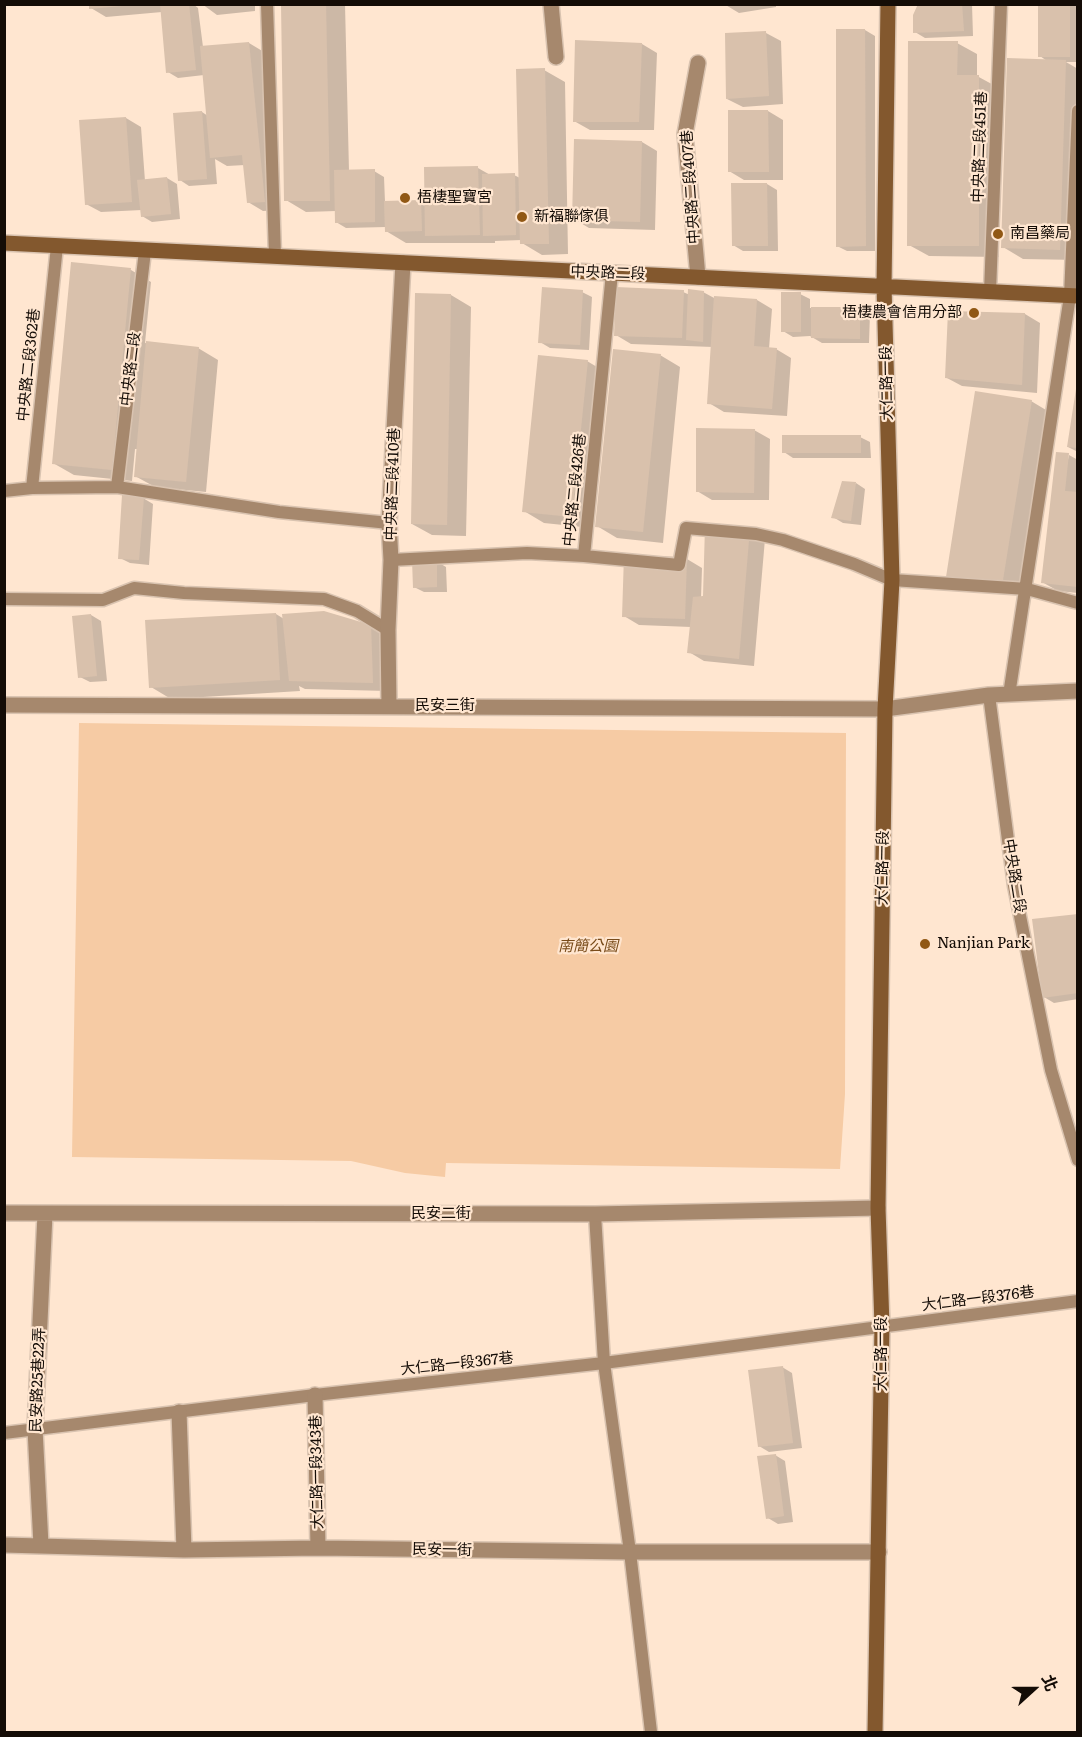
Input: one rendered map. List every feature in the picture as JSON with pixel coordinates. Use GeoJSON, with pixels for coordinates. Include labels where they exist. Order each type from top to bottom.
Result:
{"type":"FeatureCollection","features":[{"type":"Feature","properties":{"kind":"street"},"geometry":{"type":"LineString","coordinates":[[551,4],[556,57]]}},
{"type":"Feature","properties":{"kind":"street","name":"大仁路一段"},"geometry":{"type":"LineString","coordinates":[[876,1732],[882,1326],[878,1208],[885,708],[892,580],[884,286],[888,4]]}},
{"type":"Feature","properties":{"kind":"street","name":"中央路二段407巷"},"geometry":{"type":"LineString","coordinates":[[698,63],[685,134],[698,276]]}},
{"type":"Feature","properties":{"kind":"street","name":"中央路二段"},"geometry":{"type":"LineString","coordinates":[[4,243],[1074,296]]}},
{"type":"Feature","properties":{"kind":"street","name":"中央路二段410巷"},"geometry":{"type":"LineString","coordinates":[[389,706],[388,630],[391,560],[389,523],[403,263]]}},
{"type":"Feature","properties":{"kind":"street"},"geometry":{"type":"LineString","coordinates":[[885,708],[989,695],[1077,691]]}},
{"type":"Feature","properties":{"kind":"street","name":"民安三街"},"geometry":{"type":"LineString","coordinates":[[4,705],[885,708]]}},
{"type":"Feature","properties":{"kind":"street","name":"民安二街"},"geometry":{"type":"LineString","coordinates":[[4,1214],[595,1214],[878,1208]]}},
{"type":"Feature","properties":{"kind":"street","name":"民安路25巷22弄"},"geometry":{"type":"LineString","coordinates":[[41,1545],[35,1429],[45,1214]]}},
{"type":"Feature","properties":{"kind":"street","name":"大仁路一段343巷"},"geometry":{"type":"LineString","coordinates":[[315,1395],[318,1548]]}},
{"type":"Feature","properties":{"kind":"street"},"geometry":{"type":"LineString","coordinates":[[179,1413],[184,1550]]}},
{"type":"Feature","properties":{"kind":"street","name":"民安一街"},"geometry":{"type":"LineString","coordinates":[[4,1545],[184,1550],[318,1548],[879,1552]]}},
{"type":"Feature","properties":{"kind":"lane"},"geometry":{"type":"LineString","coordinates":[[267,4],[275,256]]}},
{"type":"Feature","properties":{"kind":"lane","name":"中央路二段451巷"},"geometry":{"type":"LineString","coordinates":[[990,292],[1001,4]]}},
{"type":"Feature","properties":{"kind":"lane"},"geometry":{"type":"LineString","coordinates":[[1009,695],[1074,296],[1077,111]]}},
{"type":"Feature","properties":{"kind":"lane","name":"中央路二段362巷"},"geometry":{"type":"LineString","coordinates":[[32,488],[57,246]]}},
{"type":"Feature","properties":{"kind":"lane","name":"中央路二段"},"geometry":{"type":"LineString","coordinates":[[117,487],[146,251]]}},
{"type":"Feature","properties":{"kind":"lane","name":"中央路二段426巷"},"geometry":{"type":"LineString","coordinates":[[391,560],[527,553],[584,556],[612,273]]}},
{"type":"Feature","properties":{"kind":"lane"},"geometry":{"type":"LineString","coordinates":[[4,491],[32,488],[117,487],[279,512],[389,523]]}},
{"type":"Feature","properties":{"kind":"lane"},"geometry":{"type":"LineString","coordinates":[[584,556],[679,565],[686,528],[756,534],[783,540],[854,564],[892,580],[1027,589],[1077,603]]}},
{"type":"Feature","properties":{"kind":"lane"},"geometry":{"type":"LineString","coordinates":[[4,599],[103,600],[134,588],[184,593],[324,599],[357,610],[388,630]]}},
{"type":"Feature","properties":{"kind":"lane","name":"中央路二段"},"geometry":{"type":"LineString","coordinates":[[989,695],[1014,886],[1050,1070],[1077,1160]]}},
{"type":"Feature","properties":{"kind":"lane"},"geometry":{"type":"LineString","coordinates":[[595,1214],[604,1363],[630,1552],[651,1732]]}},
{"type":"Feature","properties":{"kind":"lane","name":"大仁路一段376巷"},"geometry":{"type":"LineString","coordinates":[[882,1326],[1077,1301]]}},
{"type":"Feature","properties":{"kind":"lane","name":"大仁路一段367巷"},"geometry":{"type":"LineString","coordinates":[[4,1433],[604,1363],[882,1326]]}},
{"type":"Feature","properties":{"kind":"green space","name":"南簡公園"},"geometry":{"type":"Polygon","coordinates":[[[79,723],[846,733],[845,1094],[840,1169],[446,1163],[445,1177],[405,1173],[351,1161],[72,1157],[79,723]]]}},
{"type":"Feature","properties":{"kind":"building"},"geometry":{"type":"Polygon","coordinates":[[[89,4],[121,4],[121,6],[89,9],[89,4]]]}},
{"type":"Feature","properties":{"kind":"building"},"geometry":{"type":"Polygon","coordinates":[[[160,4],[189,4],[196,70],[166,73],[160,4]]]}},
{"type":"Feature","properties":{"kind":"building"},"geometry":{"type":"Polygon","coordinates":[[[281,4],[326,4],[330,201],[284,201],[281,4]]]}},
{"type":"Feature","properties":{"kind":"building"},"geometry":{"type":"Polygon","coordinates":[[[918,4],[962,4],[964,31],[913,33],[913,15],[918,4]]]}},
{"type":"Feature","properties":{"kind":"building"},"geometry":{"type":"Polygon","coordinates":[[[1038,4],[1070,4],[1070,57],[1038,57],[1038,4]]]}},
{"type":"Feature","properties":{"kind":"building"},"geometry":{"type":"Polygon","coordinates":[[[836,29],[865,29],[866,246],[836,247],[836,29]]]}},
{"type":"Feature","properties":{"kind":"building"},"geometry":{"type":"Polygon","coordinates":[[[766,31],[769,96],[726,99],[725,33],[766,31]]]}},
{"type":"Feature","properties":{"kind":"building"},"geometry":{"type":"Polygon","coordinates":[[[575,40],[642,43],[639,122],[573,122],[575,40]]]}},
{"type":"Feature","properties":{"kind":"building"},"geometry":{"type":"Polygon","coordinates":[[[908,41],[958,41],[957,75],[979,75],[979,246],[907,246],[908,41]]]}},
{"type":"Feature","properties":{"kind":"building"},"geometry":{"type":"Polygon","coordinates":[[[249,42],[265,202],[247,203],[242,155],[210,158],[200,46],[249,42]]]}},
{"type":"Feature","properties":{"kind":"building"},"geometry":{"type":"Polygon","coordinates":[[[1007,58],[1066,60],[1060,250],[1001,248],[1007,58]]]}},
{"type":"Feature","properties":{"kind":"building"},"geometry":{"type":"Polygon","coordinates":[[[545,68],[549,244],[520,244],[516,69],[545,68]]]}},
{"type":"Feature","properties":{"kind":"building"},"geometry":{"type":"Polygon","coordinates":[[[728,110],[768,110],[769,172],[728,172],[728,110]]]}},
{"type":"Feature","properties":{"kind":"building"},"geometry":{"type":"Polygon","coordinates":[[[202,111],[207,179],[178,181],[173,113],[202,111]]]}},
{"type":"Feature","properties":{"kind":"building"},"geometry":{"type":"Polygon","coordinates":[[[126,117],[132,202],[85,205],[79,120],[126,117]]]}},
{"type":"Feature","properties":{"kind":"building"},"geometry":{"type":"Polygon","coordinates":[[[574,139],[642,141],[640,222],[572,220],[574,139]]]}},
{"type":"Feature","properties":{"kind":"building"},"geometry":{"type":"Polygon","coordinates":[[[478,166],[480,235],[425,236],[424,167],[478,166]]]}},
{"type":"Feature","properties":{"kind":"building"},"geometry":{"type":"Polygon","coordinates":[[[375,169],[375,222],[335,223],[334,170],[375,169]]]}},
{"type":"Feature","properties":{"kind":"building"},"geometry":{"type":"Polygon","coordinates":[[[515,173],[516,235],[483,236],[482,174],[515,173]]]}},
{"type":"Feature","properties":{"kind":"building"},"geometry":{"type":"Polygon","coordinates":[[[167,177],[171,214],[141,217],[137,180],[167,177]]]}},
{"type":"Feature","properties":{"kind":"building"},"geometry":{"type":"Polygon","coordinates":[[[731,183],[767,183],[768,246],[732,246],[731,183]]]}},
{"type":"Feature","properties":{"kind":"building"},"geometry":{"type":"Polygon","coordinates":[[[421,200],[422,231],[385,232],[384,201],[421,200]]]}},
{"type":"Feature","properties":{"kind":"building"},"geometry":{"type":"Polygon","coordinates":[[[71,262],[131,268],[112,470],[52,464],[71,262]]]}},
{"type":"Feature","properties":{"kind":"building"},"geometry":{"type":"Polygon","coordinates":[[[542,287],[583,290],[580,345],[538,343],[542,287]]]}},
{"type":"Feature","properties":{"kind":"building"},"geometry":{"type":"Polygon","coordinates":[[[616,287],[684,290],[682,338],[614,336],[616,287]]]}},
{"type":"Feature","properties":{"kind":"building"},"geometry":{"type":"Polygon","coordinates":[[[688,289],[704,291],[703,342],[686,340],[688,289]]]}},
{"type":"Feature","properties":{"kind":"building"},"geometry":{"type":"Polygon","coordinates":[[[781,292],[801,292],[801,332],[781,332],[781,292]]]}},
{"type":"Feature","properties":{"kind":"building"},"geometry":{"type":"Polygon","coordinates":[[[415,293],[451,294],[447,525],[411,524],[415,293]]]}},
{"type":"Feature","properties":{"kind":"building"},"geometry":{"type":"Polygon","coordinates":[[[714,296],[757,299],[754,346],[777,348],[772,409],[707,404],[714,296]]]}},
{"type":"Feature","properties":{"kind":"building"},"geometry":{"type":"Polygon","coordinates":[[[811,307],[860,307],[860,339],[811,338],[811,307]]]}},
{"type":"Feature","properties":{"kind":"building"},"geometry":{"type":"Polygon","coordinates":[[[948,311],[1025,313],[1022,385],[945,378],[948,311]]]}},
{"type":"Feature","properties":{"kind":"building"},"geometry":{"type":"Polygon","coordinates":[[[146,341],[199,347],[186,482],[134,477],[146,341]]]}},
{"type":"Feature","properties":{"kind":"building"},"geometry":{"type":"Polygon","coordinates":[[[613,349],[661,354],[643,532],[595,527],[613,349]]]}},
{"type":"Feature","properties":{"kind":"building"},"geometry":{"type":"Polygon","coordinates":[[[538,355],[588,360],[572,517],[522,512],[538,355]]]}},
{"type":"Feature","properties":{"kind":"building"},"geometry":{"type":"Polygon","coordinates":[[[1076,389],[1078,448],[1067,447],[1076,389]]]}},
{"type":"Feature","properties":{"kind":"building"},"geometry":{"type":"Polygon","coordinates":[[[975,391],[1032,400],[1002,586],[946,577],[975,391]]]}},
{"type":"Feature","properties":{"kind":"building"},"geometry":{"type":"Polygon","coordinates":[[[696,428],[755,429],[754,493],[696,492],[696,428]]]}},
{"type":"Feature","properties":{"kind":"building"},"geometry":{"type":"Polygon","coordinates":[[[782,435],[861,435],[861,453],[782,453],[782,435]]]}},
{"type":"Feature","properties":{"kind":"building"},"geometry":{"type":"Polygon","coordinates":[[[1056,452],[1069,453],[1065,491],[1078,492],[1078,587],[1041,583],[1056,452]]]}},
{"type":"Feature","properties":{"kind":"building"},"geometry":{"type":"Polygon","coordinates":[[[842,481],[856,482],[851,521],[831,518],[842,481]]]}},
{"type":"Feature","properties":{"kind":"building"},"geometry":{"type":"Polygon","coordinates":[[[122,495],[144,497],[139,560],[118,559],[122,495]]]}},
{"type":"Feature","properties":{"kind":"building"},"geometry":{"type":"Polygon","coordinates":[[[705,526],[750,528],[739,659],[687,653],[693,597],[703,596],[705,526]]]}},
{"type":"Feature","properties":{"kind":"building"},"geometry":{"type":"Polygon","coordinates":[[[624,555],[687,557],[685,619],[622,617],[624,555]]]}},
{"type":"Feature","properties":{"kind":"building"},"geometry":{"type":"Polygon","coordinates":[[[412,560],[437,560],[437,587],[413,588],[412,560]]]}},
{"type":"Feature","properties":{"kind":"building"},"geometry":{"type":"Polygon","coordinates":[[[324,611],[371,625],[373,683],[289,681],[282,614],[324,611]]]}},
{"type":"Feature","properties":{"kind":"building"},"geometry":{"type":"Polygon","coordinates":[[[276,613],[280,680],[149,688],[145,620],[276,613]]]}},
{"type":"Feature","properties":{"kind":"building"},"geometry":{"type":"Polygon","coordinates":[[[91,614],[97,676],[78,678],[72,616],[91,614]]]}},
{"type":"Feature","properties":{"kind":"building"},"geometry":{"type":"Polygon","coordinates":[[[1078,914],[1078,993],[1042,998],[1032,919],[1078,914]]]}},
{"type":"Feature","properties":{"kind":"building"},"geometry":{"type":"Polygon","coordinates":[[[783,1366],[793,1443],[758,1447],[748,1370],[783,1366]]]}},
{"type":"Feature","properties":{"kind":"building"},"geometry":{"type":"Polygon","coordinates":[[[776,1454],[784,1516],[766,1519],[757,1456],[776,1454]]]}},
{"type":"Feature","properties":{"kind":"place","name":"梧棲聖寶宮"},"geometry":{"type":"Point","coordinates":[405,198]}},
{"type":"Feature","properties":{"kind":"place","name":"新福聯傢俱"},"geometry":{"type":"Point","coordinates":[522,217]}},
{"type":"Feature","properties":{"kind":"place","name":"南昌藥局"},"geometry":{"type":"Point","coordinates":[998,234]}},
{"type":"Feature","properties":{"kind":"place","name":"梧棲農會信用分部"},"geometry":{"type":"Point","coordinates":[974,313]}},
{"type":"Feature","properties":{"kind":"place","name":"Nanjian Park"},"geometry":{"type":"Point","coordinates":[925,944]}}]}
